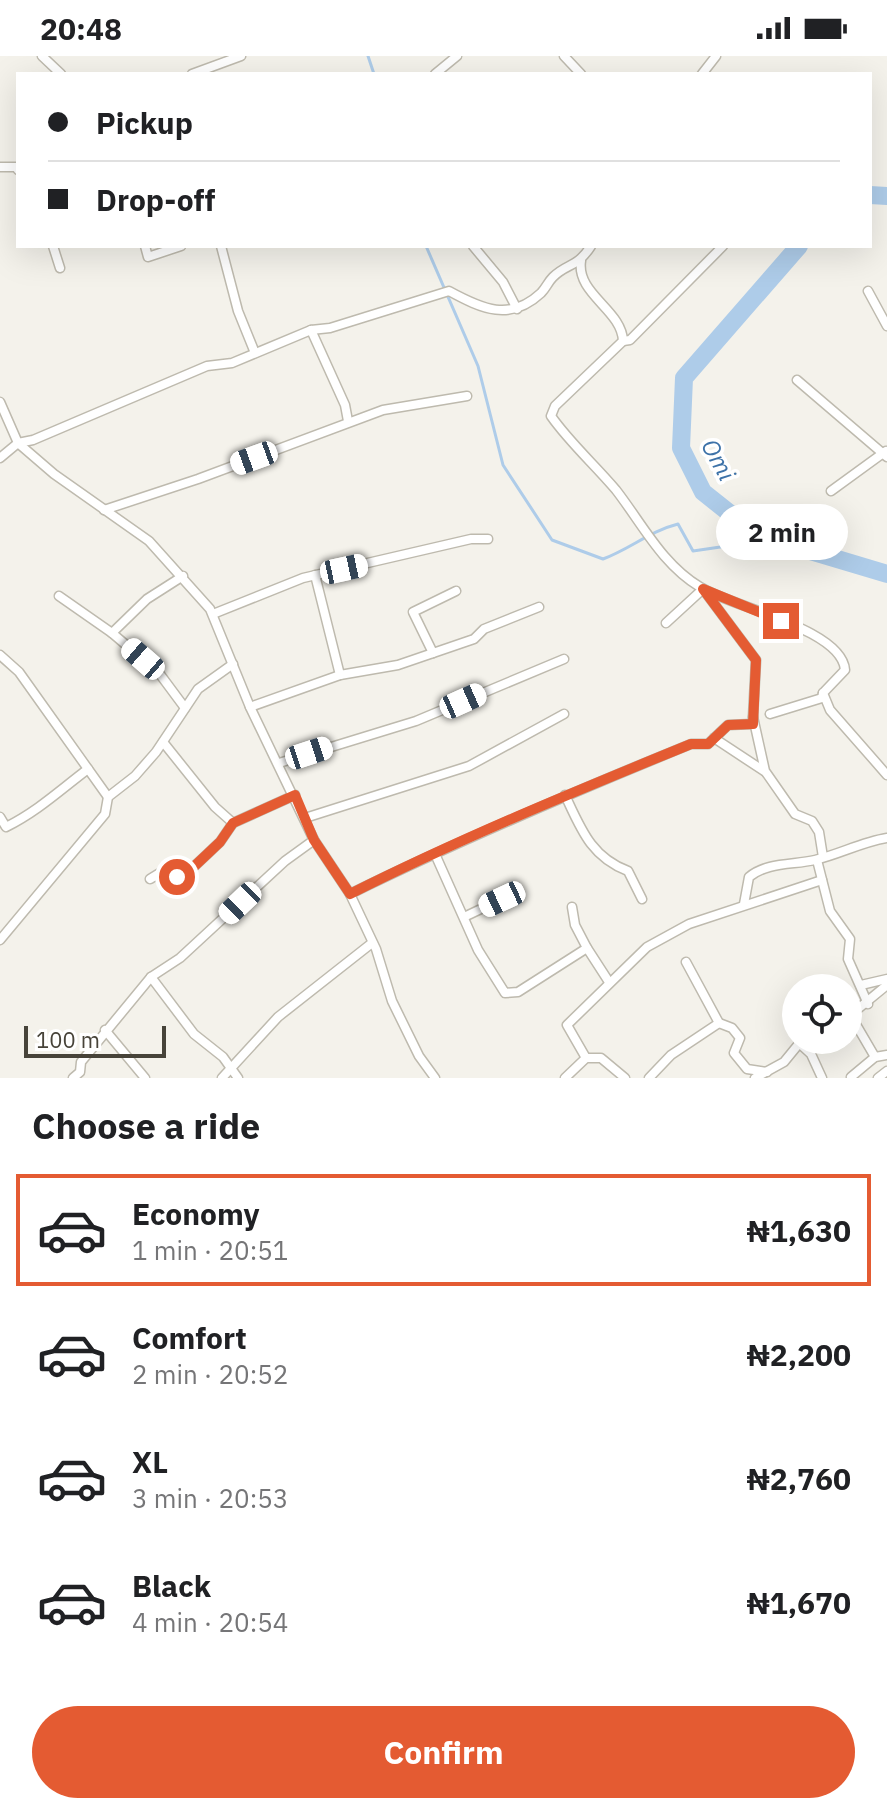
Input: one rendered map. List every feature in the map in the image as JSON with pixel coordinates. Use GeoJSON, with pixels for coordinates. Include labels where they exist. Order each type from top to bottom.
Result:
{"type":"FeatureCollection","features":[{"type":"Feature","properties":{"kind":"street"},"geometry":{"type":"LineString","coordinates":[[42,56],[59,72]]}},
{"type":"Feature","properties":{"kind":"street"},"geometry":{"type":"LineString","coordinates":[[207,72],[225,59],[241,56]]}},
{"type":"Feature","properties":{"kind":"street"},"geometry":{"type":"LineString","coordinates":[[437,72],[457,56]]}},
{"type":"Feature","properties":{"kind":"street"},"geometry":{"type":"LineString","coordinates":[[564,56],[579,72]]}},
{"type":"Feature","properties":{"kind":"street"},"geometry":{"type":"LineString","coordinates":[[704,72],[716,56]]}},
{"type":"Feature","properties":{"kind":"street"},"geometry":{"type":"LineString","coordinates":[[54,248],[60,268]]}},
{"type":"Feature","properties":{"kind":"street"},"geometry":{"type":"LineString","coordinates":[[146,248],[148,257],[175,248]]}},
{"type":"Feature","properties":{"kind":"street"},"geometry":{"type":"LineString","coordinates":[[222,248],[238,311],[255,353]]}},
{"type":"Feature","properties":{"kind":"street"},"geometry":{"type":"LineString","coordinates":[[475,248],[503,282],[517,309]]}},
{"type":"Feature","properties":{"kind":"street"},"geometry":{"type":"LineString","coordinates":[[0,458],[18,443],[33,440],[207,366],[232,363],[311,330],[330,328],[449,291],[485,310],[517,309],[541,293],[554,275],[581,261],[590,248]]}},
{"type":"Feature","properties":{"kind":"street"},"geometry":{"type":"LineString","coordinates":[[350,894],[565,795],[691,744],[708,744],[728,725],[753,724],[756,660],[703,589],[664,558],[616,491],[551,416],[555,406],[627,341],[721,248]]}},
{"type":"Feature","properties":{"kind":"street"},"geometry":{"type":"LineString","coordinates":[[581,261],[583,280],[623,330],[627,341]]}},
{"type":"Feature","properties":{"kind":"street"},"geometry":{"type":"LineString","coordinates":[[868,291],[887,326]]}},
{"type":"Feature","properties":{"kind":"street"},"geometry":{"type":"LineString","coordinates":[[311,330],[345,405],[348,421]]}},
{"type":"Feature","properties":{"kind":"street"},"geometry":{"type":"LineString","coordinates":[[797,380],[885,453],[831,491]]}},
{"type":"Feature","properties":{"kind":"street"},"geometry":{"type":"LineString","coordinates":[[104,510],[198,479],[383,410],[416,402],[467,396]]}},
{"type":"Feature","properties":{"kind":"street"},"geometry":{"type":"LineString","coordinates":[[0,402],[18,443],[149,541],[183,576],[213,614],[250,707],[314,840],[350,894],[372,943],[392,1001],[419,1056],[435,1078]]}},
{"type":"Feature","properties":{"kind":"street"},"geometry":{"type":"LineString","coordinates":[[213,614],[271,588],[315,575],[471,539],[488,539]]}},
{"type":"Feature","properties":{"kind":"street"},"geometry":{"type":"LineString","coordinates":[[315,575],[340,675]]}},
{"type":"Feature","properties":{"kind":"street"},"geometry":{"type":"LineString","coordinates":[[112,633],[147,599],[183,576]]}},
{"type":"Feature","properties":{"kind":"street"},"geometry":{"type":"LineString","coordinates":[[666,623],[703,589]]}},
{"type":"Feature","properties":{"kind":"street"},"geometry":{"type":"LineString","coordinates":[[703,589],[797,626],[845,660],[845,670],[823,693],[822,698],[770,714]]}},
{"type":"Feature","properties":{"kind":"street"},"geometry":{"type":"LineString","coordinates":[[433,653],[413,612],[456,591]]}},
{"type":"Feature","properties":{"kind":"street"},"geometry":{"type":"LineString","coordinates":[[59,596],[112,633],[159,673],[185,708]]}},
{"type":"Feature","properties":{"kind":"street"},"geometry":{"type":"LineString","coordinates":[[250,707],[340,675],[398,665],[474,639],[484,629],[539,607]]}},
{"type":"Feature","properties":{"kind":"street"},"geometry":{"type":"LineString","coordinates":[[0,655],[19,672],[108,797]]}},
{"type":"Feature","properties":{"kind":"street"},"geometry":{"type":"LineString","coordinates":[[279,763],[416,721],[564,659]]}},
{"type":"Feature","properties":{"kind":"street"},"geometry":{"type":"LineString","coordinates":[[0,940],[105,814],[108,797],[135,776],[163,742],[198,689],[233,664]]}},
{"type":"Feature","properties":{"kind":"street"},"geometry":{"type":"LineString","coordinates":[[823,693],[830,710],[887,775]]}},
{"type":"Feature","properties":{"kind":"street"},"geometry":{"type":"LineString","coordinates":[[305,818],[469,766],[564,714]]}},
{"type":"Feature","properties":{"kind":"street"},"geometry":{"type":"LineString","coordinates":[[753,717],[765,771]]}},
{"type":"Feature","properties":{"kind":"street"},"geometry":{"type":"LineString","coordinates":[[714,738],[765,771],[795,814],[812,821],[819,832],[822,880],[830,911],[850,939],[848,959],[856,974]]}},
{"type":"Feature","properties":{"kind":"street"},"geometry":{"type":"LineString","coordinates":[[163,742],[215,807],[233,823]]}},
{"type":"Feature","properties":{"kind":"street"},"geometry":{"type":"LineString","coordinates":[[0,817],[3,828],[55,798],[88,769]]}},
{"type":"Feature","properties":{"kind":"street"},"geometry":{"type":"LineString","coordinates":[[150,879],[163,871],[184,876],[220,842],[233,823],[295,795]]}},
{"type":"Feature","properties":{"kind":"street"},"geometry":{"type":"LineString","coordinates":[[565,795],[585,839],[608,863],[628,871],[642,899]]}},
{"type":"Feature","properties":{"kind":"street"},"geometry":{"type":"LineString","coordinates":[[744,904],[749,877],[758,869],[820,858],[865,841],[887,838]]}},
{"type":"Feature","properties":{"kind":"street"},"geometry":{"type":"LineString","coordinates":[[73,1078],[80,1072],[81,1062],[105,1030],[151,977],[189,951],[285,861],[314,840]]}},
{"type":"Feature","properties":{"kind":"street"},"geometry":{"type":"LineString","coordinates":[[435,854],[478,950],[505,993],[518,992],[587,948]]}},
{"type":"Feature","properties":{"kind":"street"},"geometry":{"type":"LineString","coordinates":[[586,1058],[567,1025],[647,947],[689,924],[822,880]]}},
{"type":"Feature","properties":{"kind":"street"},"geometry":{"type":"LineString","coordinates":[[464,917],[502,899]]}},
{"type":"Feature","properties":{"kind":"street"},"geometry":{"type":"LineString","coordinates":[[572,907],[575,925],[609,982]]}},
{"type":"Feature","properties":{"kind":"street"},"geometry":{"type":"LineString","coordinates":[[222,1078],[278,1017],[372,943]]}},
{"type":"Feature","properties":{"kind":"street"},"geometry":{"type":"LineString","coordinates":[[686,962],[719,1023],[732,1028],[740,1038],[734,1053],[747,1069],[767,1072]]}},
{"type":"Feature","properties":{"kind":"street"},"geometry":{"type":"LineString","coordinates":[[151,977],[194,1034],[223,1057],[238,1078]]}},
{"type":"Feature","properties":{"kind":"street"},"geometry":{"type":"LineString","coordinates":[[862,985],[887,979]]}},
{"type":"Feature","properties":{"kind":"street"},"geometry":{"type":"LineString","coordinates":[[862,1008],[887,985]]}},
{"type":"Feature","properties":{"kind":"street"},"geometry":{"type":"LineString","coordinates":[[862,988],[868,1004]]}},
{"type":"Feature","properties":{"kind":"street"},"geometry":{"type":"LineString","coordinates":[[649,1078],[671,1055],[719,1023]]}},
{"type":"Feature","properties":{"kind":"street"},"geometry":{"type":"LineString","coordinates":[[105,1030],[145,1078]]}},
{"type":"Feature","properties":{"kind":"street"},"geometry":{"type":"LineString","coordinates":[[862,1036],[875,1057]]}},
{"type":"Feature","properties":{"kind":"street"},"geometry":{"type":"LineString","coordinates":[[755,1078],[784,1062],[790,1054]]}},
{"type":"Feature","properties":{"kind":"street"},"geometry":{"type":"LineString","coordinates":[[811,1054],[822,1078]]}},
{"type":"Feature","properties":{"kind":"street"},"geometry":{"type":"LineString","coordinates":[[851,1077],[875,1057],[887,1055]]}},
{"type":"Feature","properties":{"kind":"street"},"geometry":{"type":"LineString","coordinates":[[565,1078],[586,1058],[601,1058],[625,1078]]}},
{"type":"Feature","properties":{"kind":"street"},"geometry":{"type":"LineString","coordinates":[[878,1078],[887,1071]]}},
{"type":"Feature","properties":{"kind":"waterway"},"geometry":{"type":"LineString","coordinates":[[368,56],[373,72]]}},
{"type":"Feature","properties":{"kind":"waterway","name":"Omi"},"geometry":{"type":"LineString","coordinates":[[872,195],[887,196]]}},
{"type":"Feature","properties":{"kind":"waterway"},"geometry":{"type":"LineString","coordinates":[[427,248],[478,366],[503,465],[552,540],[603,559],[678,524],[693,551],[734,545],[757,535]]}},
{"type":"Feature","properties":{"kind":"waterway","name":"Omi"},"geometry":{"type":"LineString","coordinates":[[797,248],[684,378],[681,448],[703,492],[757,535],[887,574]]}},
{"type":"Feature","properties":{"kind":"route"},"geometry":{"type":"LineString","coordinates":[[177,877],[184,876],[220,842],[233,823],[295,795],[314,840],[350,894],[474,834],[565,795],[691,744],[708,744],[728,725],[753,724],[756,660],[703,589],[781,621]]}}]}
